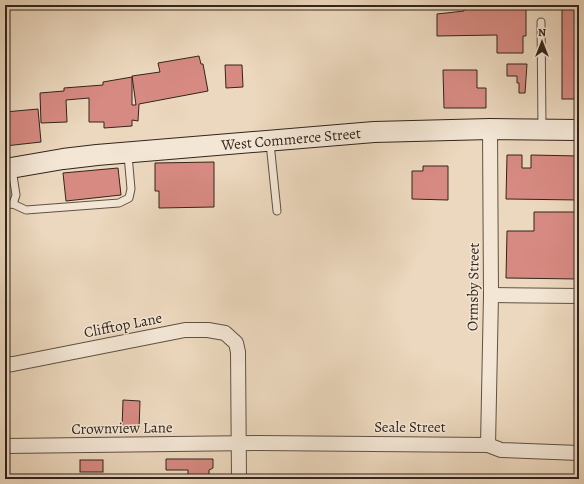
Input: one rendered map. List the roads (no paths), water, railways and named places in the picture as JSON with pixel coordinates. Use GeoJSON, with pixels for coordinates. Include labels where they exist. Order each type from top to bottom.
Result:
{"type":"FeatureCollection","features":[{"type":"Feature","properties":{"kind":"street","name":"West Commerce Street"},"geometry":{"type":"LineString","coordinates":[[8,169],[62,159],[374,132],[490,129],[579,130]]}},
{"type":"Feature","properties":{"kind":"street","name":"Ormsby Street"},"geometry":{"type":"LineString","coordinates":[[488,444],[491,295],[490,129]]}},
{"type":"Feature","properties":{"kind":"street"},"geometry":{"type":"LineString","coordinates":[[491,295],[579,296]]}},
{"type":"Feature","properties":{"kind":"street","name":"Clifftop Lane"},"geometry":{"type":"LineString","coordinates":[[5,365],[185,330],[208,330],[225,333],[236,342],[238,352],[239,444]]}},
{"type":"Feature","properties":{"kind":"street"},"geometry":{"type":"LineString","coordinates":[[239,444],[240,479]]}},
{"type":"Feature","properties":{"kind":"street","name":"Seale Street"},"geometry":{"type":"LineString","coordinates":[[239,444],[488,444],[501,450],[579,453]]}},
{"type":"Feature","properties":{"kind":"street","name":"Crownview Lane"},"geometry":{"type":"LineString","coordinates":[[5,446],[239,444]]}},
{"type":"Feature","properties":{"kind":"lane"},"geometry":{"type":"LineString","coordinates":[[541,22],[542,130]]}},
{"type":"Feature","properties":{"kind":"lane"},"geometry":{"type":"LineString","coordinates":[[270,141],[277,211]]}},
{"type":"Feature","properties":{"kind":"lane"},"geometry":{"type":"LineString","coordinates":[[8,169],[16,195],[9,204],[26,210],[119,204],[129,198],[131,189],[128,153]]}},
{"type":"Feature","properties":{"kind":"railway"},"geometry":{"type":"LineString","coordinates":[[5,6],[10,5]]}}]}
